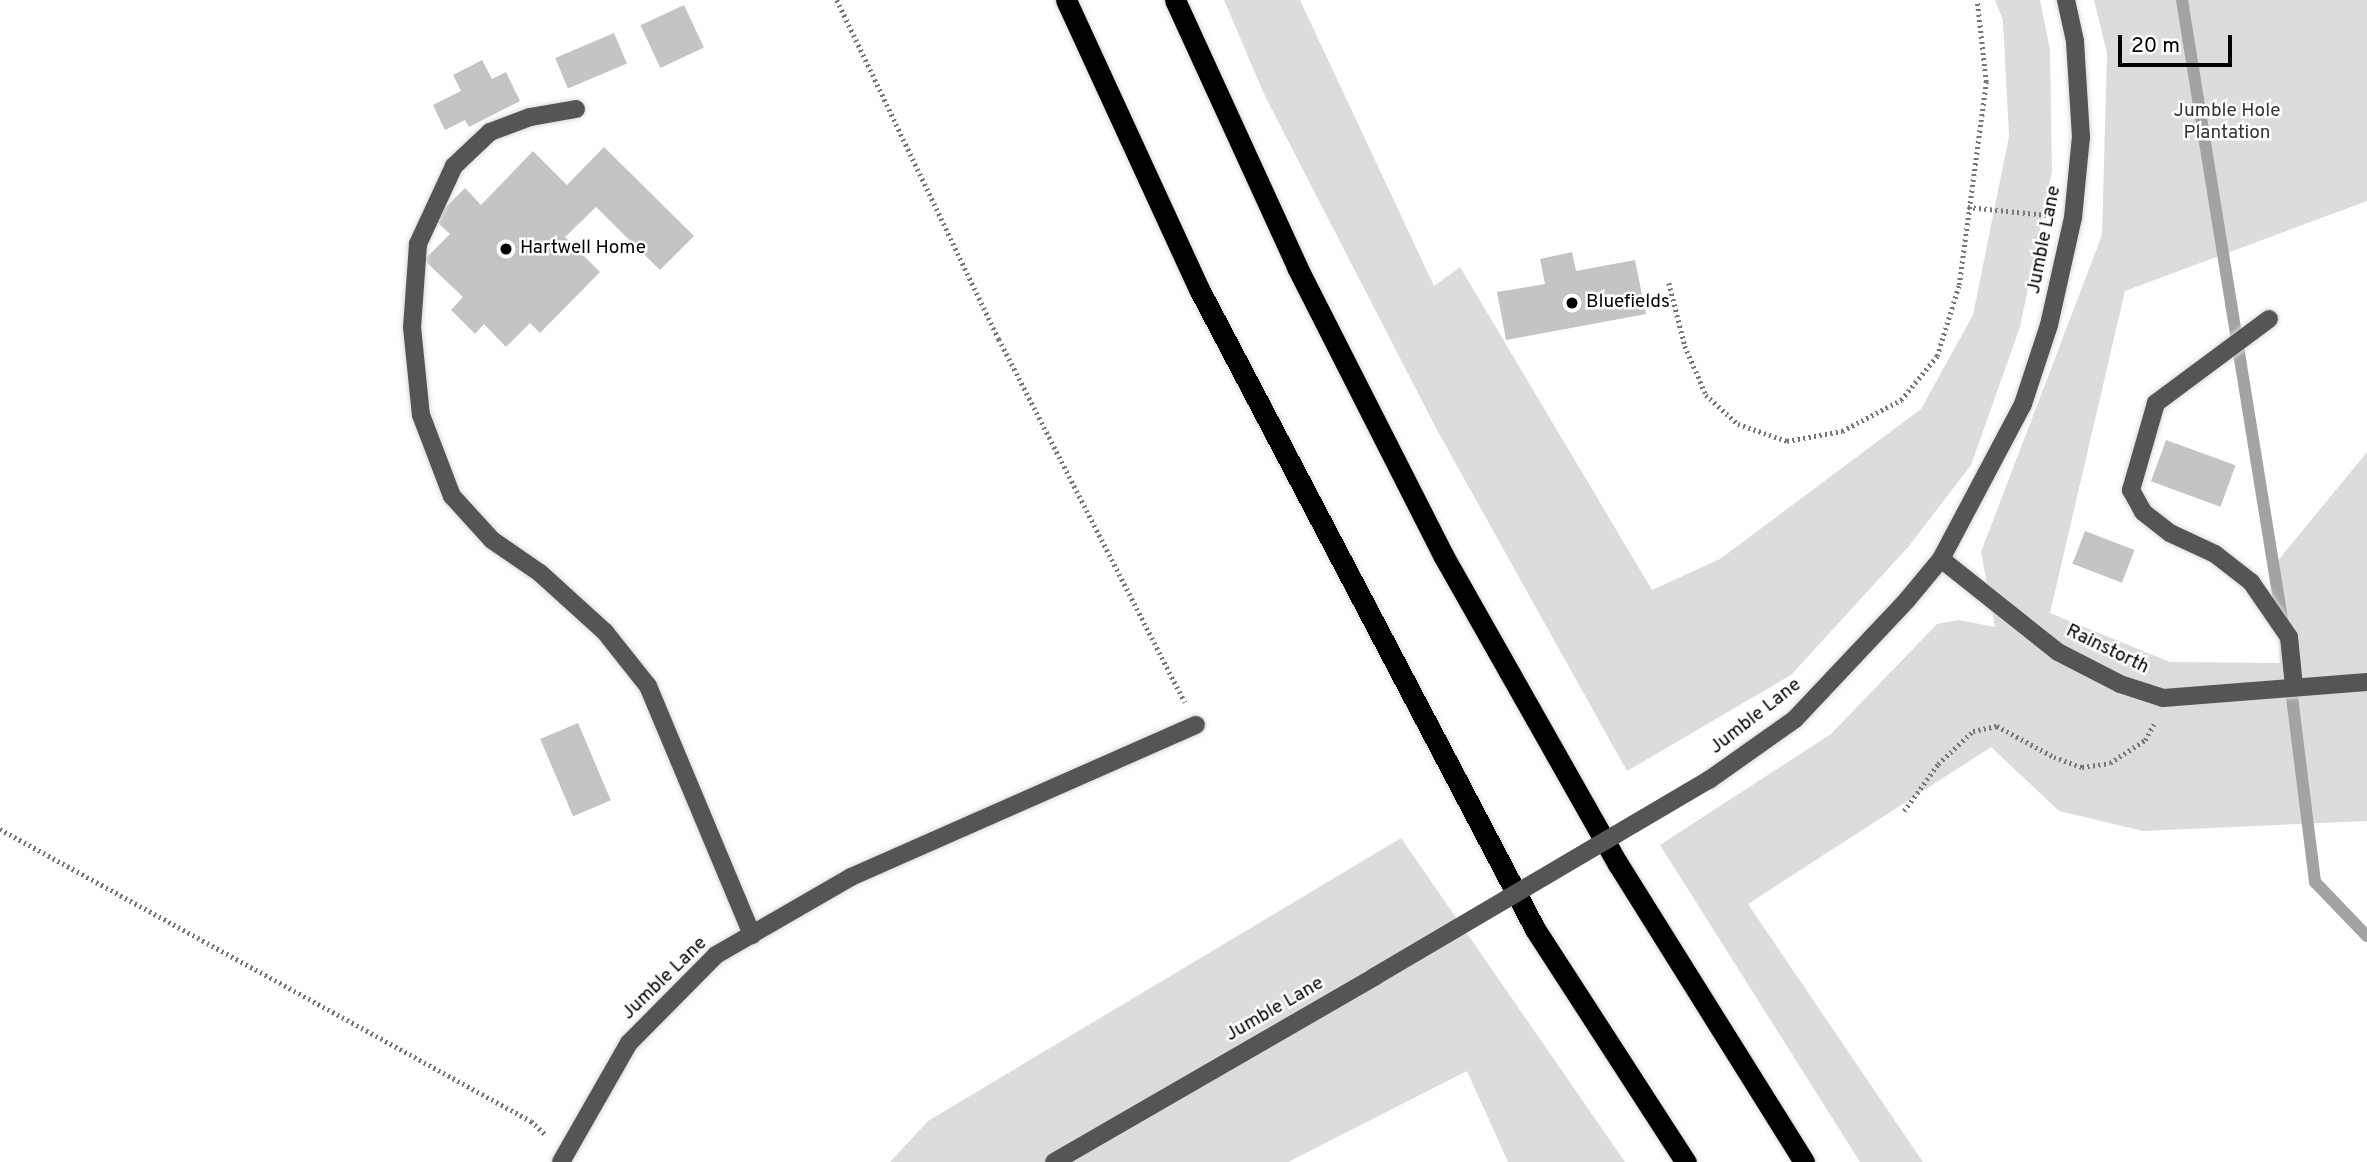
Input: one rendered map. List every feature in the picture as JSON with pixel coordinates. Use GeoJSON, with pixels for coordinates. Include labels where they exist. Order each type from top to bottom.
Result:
{"type":"FeatureCollection","features":[{"type":"Feature","properties":{"kind":"highway"},"geometry":{"type":"LineString","coordinates":[[1066,0],[1199,289],[1458,785],[1535,929],[1686,1162]]}},
{"type":"Feature","properties":{"kind":"highway"},"geometry":{"type":"LineString","coordinates":[[1175,0],[1297,267],[1444,555],[1618,864],[1804,1162]]}},
{"type":"Feature","properties":{"kind":"street","name":"Jumble Lane"},"geometry":{"type":"LineString","coordinates":[[1054,1162],[1709,780],[1795,719],[1854,661],[1941,559],[2023,404],[2049,325],[2073,218],[2081,137],[2075,41],[2066,0]]}},
{"type":"Feature","properties":{"kind":"street"},"geometry":{"type":"LineString","coordinates":[[576,109],[530,117],[490,132],[454,166],[418,244],[412,327],[421,415],[452,496],[492,540],[540,573],[606,632],[648,686],[752,934]]}},
{"type":"Feature","properties":{"kind":"street"},"geometry":{"type":"LineString","coordinates":[[2269,319],[2156,403],[2131,490],[2143,512],[2170,533],[2215,554],[2251,582],[2289,637],[2294,686]]}},
{"type":"Feature","properties":{"kind":"street","name":"Rainstorth"},"geometry":{"type":"LineString","coordinates":[[1941,559],[2058,652],[2120,684],[2163,698],[2236,695],[2294,686],[2367,682]]}},
{"type":"Feature","properties":{"kind":"street","name":"Jumble Lane"},"geometry":{"type":"LineString","coordinates":[[563,1157],[629,1043],[716,955],[851,877],[1196,725]]}},
{"type":"Feature","properties":{"kind":"path"},"geometry":{"type":"LineString","coordinates":[[837,0],[999,339],[1196,725]]}},
{"type":"Feature","properties":{"kind":"path"},"geometry":{"type":"LineString","coordinates":[[1669,283],[1685,346],[1706,395],[1738,424],[1787,441],[1842,431],[1901,400],[1937,356],[1959,285],[1986,82],[1977,0]]}},
{"type":"Feature","properties":{"kind":"path"},"geometry":{"type":"LineString","coordinates":[[1968,207],[2073,218]]}},
{"type":"Feature","properties":{"kind":"path"},"geometry":{"type":"LineString","coordinates":[[1905,811],[1938,764],[1973,731],[1997,726],[2073,764],[2110,763],[2145,740],[2163,698]]}},
{"type":"Feature","properties":{"kind":"path"},"geometry":{"type":"LineString","coordinates":[[0,829],[531,1121],[563,1157]]}},
{"type":"Feature","properties":{"kind":"green space"},"geometry":{"type":"Polygon","coordinates":[[[1224,0],[1300,0],[1434,286],[1460,267],[1652,590],[1720,559],[1921,409],[1973,315],[2009,136],[2003,21],[1995,0],[2040,0],[2050,50],[2052,172],[2020,327],[1971,465],[1909,546],[1791,675],[1627,771],[1437,430],[1264,94],[1224,0]]]}},
{"type":"Feature","properties":{"kind":"green space","name":"Jumble Hole Plantation"},"geometry":{"type":"Polygon","coordinates":[[[2094,0],[2367,0],[2367,201],[2125,291],[2050,613],[2170,662],[2280,663],[2276,563],[2367,452],[2367,821],[2143,831],[2059,811],[1991,747],[1748,904],[1923,1162],[1860,1162],[1660,845],[1831,734],[1937,624],[1959,620],[1995,627],[1981,552],[2102,235],[2107,53],[2094,0]]]}},
{"type":"Feature","properties":{"kind":"green space"},"geometry":{"type":"Polygon","coordinates":[[[1401,838],[1625,1162],[1508,1162],[1467,1071],[1288,1162],[890,1162],[928,1121],[1401,838]]]}},
{"type":"Feature","properties":{"kind":"building"},"geometry":{"type":"Polygon","coordinates":[[[684,5],[704,48],[660,68],[640,25],[684,5]]]}},
{"type":"Feature","properties":{"kind":"building"},"geometry":{"type":"Polygon","coordinates":[[[614,33],[627,63],[568,88],[555,58],[614,33]]]}},
{"type":"Feature","properties":{"kind":"building"},"geometry":{"type":"Polygon","coordinates":[[[482,60],[492,79],[506,72],[520,101],[469,127],[465,120],[445,130],[433,105],[461,91],[453,75],[482,60]]]}},
{"type":"Feature","properties":{"kind":"building","name":"Hartwell Home"},"geometry":{"type":"Polygon","coordinates":[[[604,147],[694,236],[660,270],[596,207],[565,237],[600,272],[540,333],[530,323],[506,347],[484,324],[475,334],[451,310],[463,297],[424,260],[450,234],[434,219],[465,188],[481,205],[533,151],[567,185],[604,147]]]}},
{"type":"Feature","properties":{"kind":"building","name":"Bluefields"},"geometry":{"type":"Polygon","coordinates":[[[1572,252],[1576,271],[1635,260],[1646,314],[1506,340],[1497,292],[1545,284],[1540,259],[1572,252]]]}},
{"type":"Feature","properties":{"kind":"building"},"geometry":{"type":"Polygon","coordinates":[[[2166,440],[2236,465],[2220,507],[2151,481],[2166,440]]]}},
{"type":"Feature","properties":{"kind":"building"},"geometry":{"type":"Polygon","coordinates":[[[2085,531],[2134,550],[2122,583],[2072,564],[2085,531]]]}},
{"type":"Feature","properties":{"kind":"building"},"geometry":{"type":"Polygon","coordinates":[[[578,723],[611,800],[573,816],[540,739],[578,723]]]}},
{"type":"Feature","properties":{"kind":"waterway"},"geometry":{"type":"LineString","coordinates":[[2182,0],[2283,625]]}},
{"type":"Feature","properties":{"kind":"waterway"},"geometry":{"type":"LineString","coordinates":[[2290,681],[2315,882],[2367,936]]}},
{"type":"Feature","properties":{"kind":"place","name":"Hartwell Home"},"geometry":{"type":"Point","coordinates":[506,249]}},
{"type":"Feature","properties":{"kind":"place","name":"Bluefields"},"geometry":{"type":"Point","coordinates":[1572,303]}}]}
